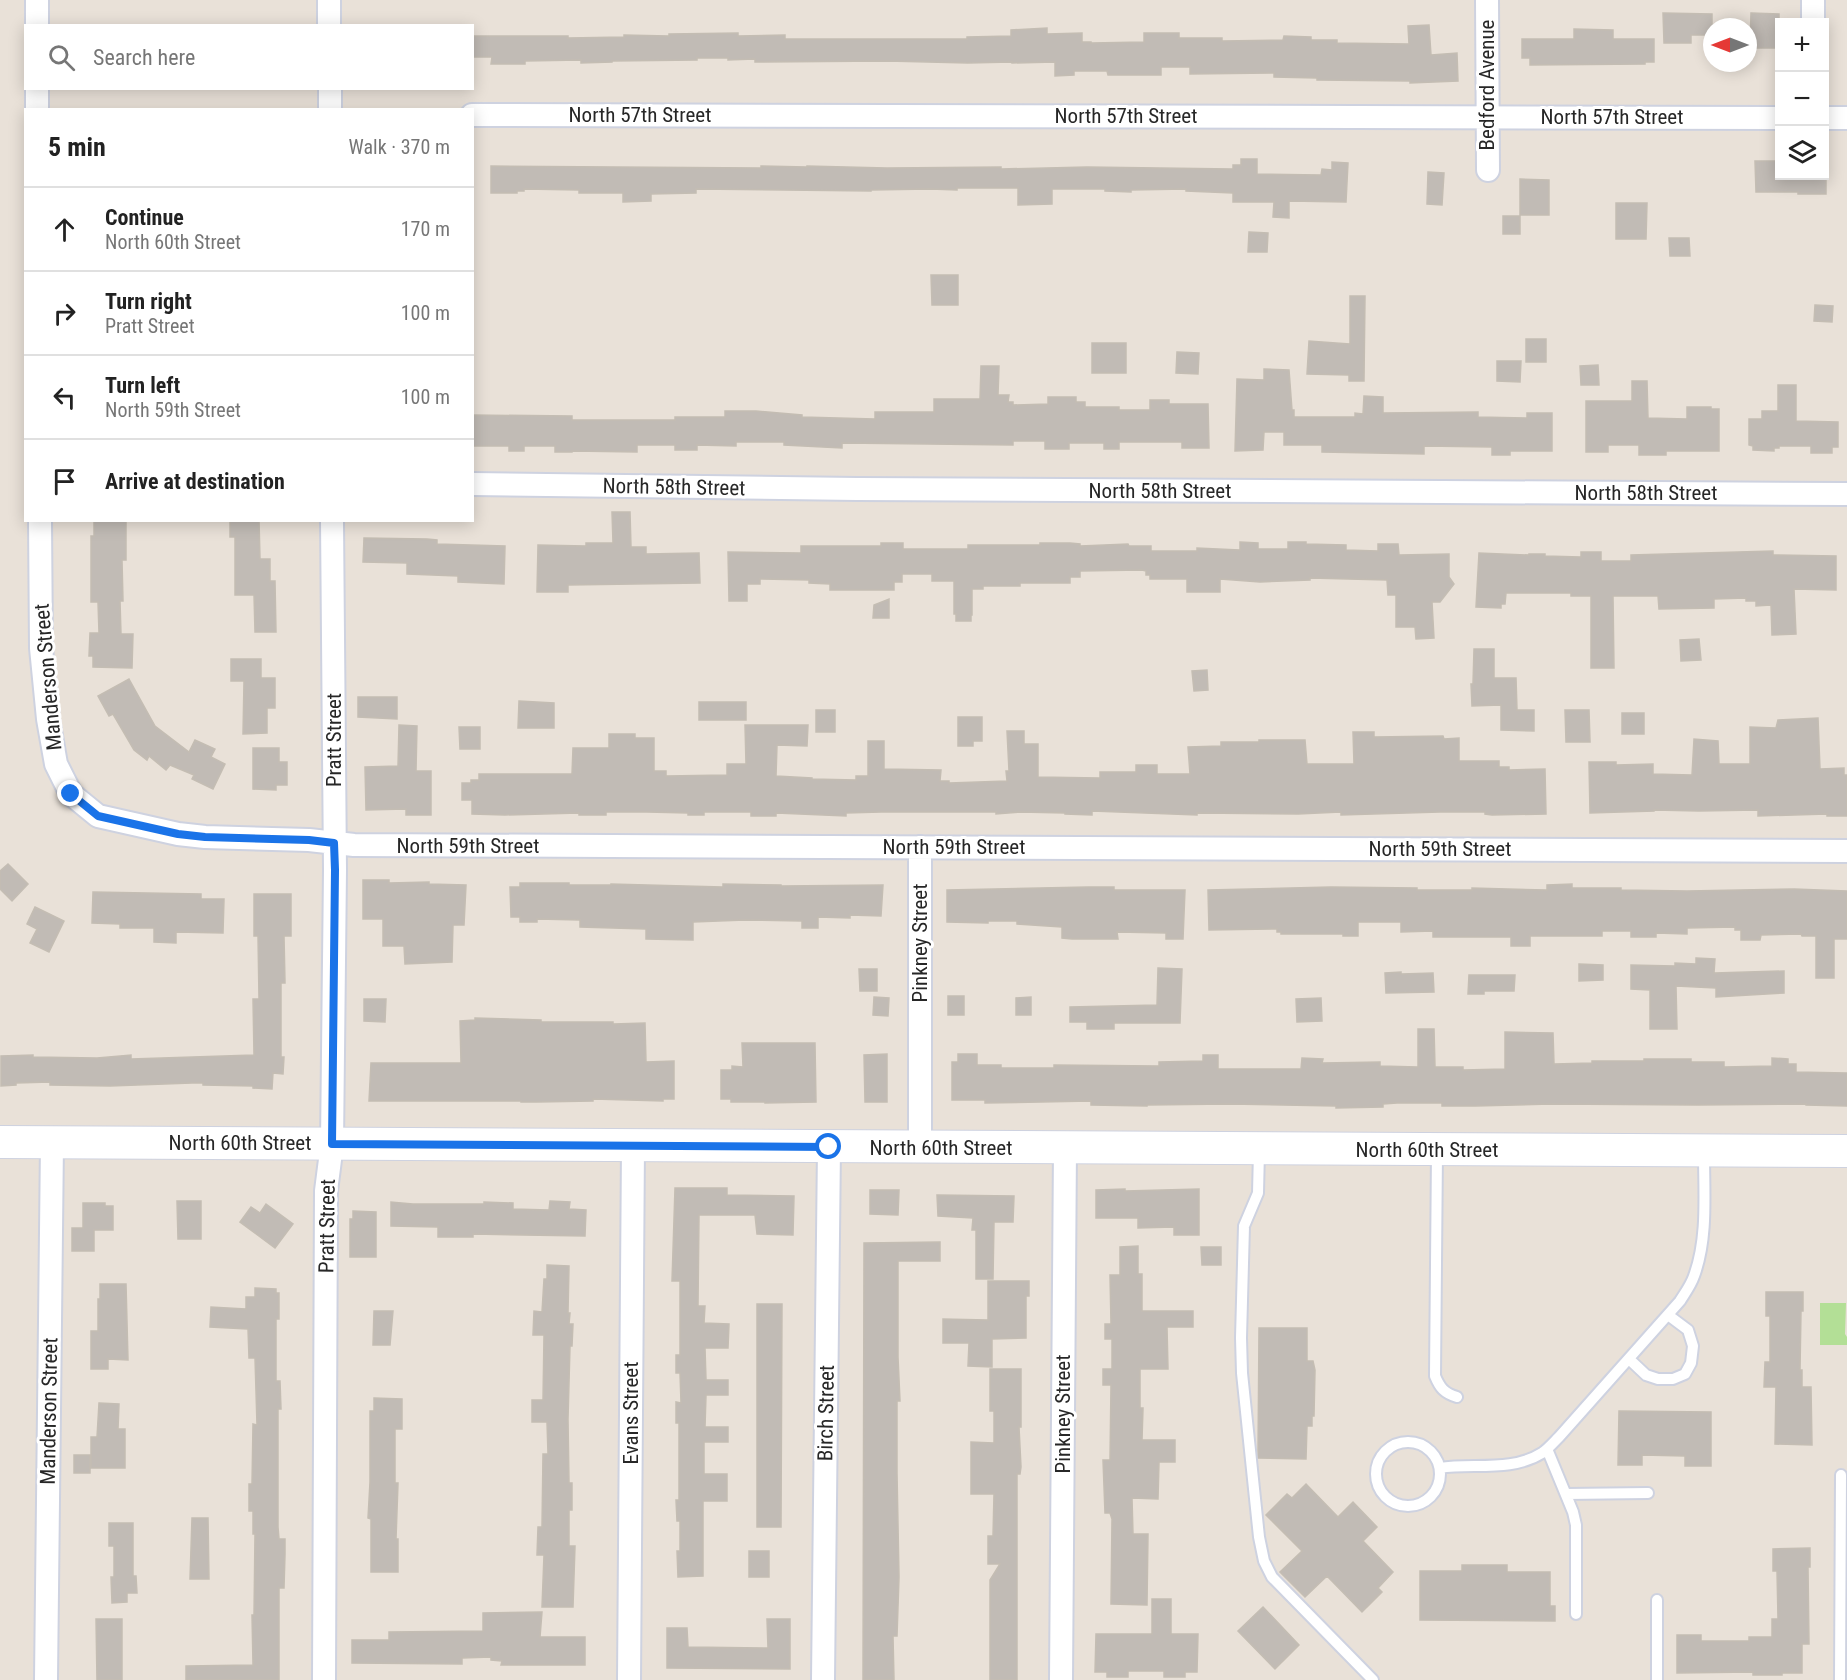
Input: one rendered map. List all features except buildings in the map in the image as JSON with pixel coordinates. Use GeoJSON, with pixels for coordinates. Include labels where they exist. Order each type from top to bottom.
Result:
{"type":"FeatureCollection","features":[{"type":"Feature","properties":{"kind":"main road","name":"North 60th Street"},"geometry":{"type":"LineString","coordinates":[[0,1142],[1847,1151]]}},
{"type":"Feature","properties":{"kind":"street"},"geometry":{"type":"LineString","coordinates":[[37,0],[37,24]]}},
{"type":"Feature","properties":{"kind":"street"},"geometry":{"type":"LineString","coordinates":[[329,0],[329,24]]}},
{"type":"Feature","properties":{"kind":"street","name":"Bedford Avenue"},"geometry":{"type":"LineString","coordinates":[[1487,0],[1488,170]]}},
{"type":"Feature","properties":{"kind":"street"},"geometry":{"type":"LineString","coordinates":[[1813,0],[1813,18]]}},
{"type":"Feature","properties":{"kind":"street"},"geometry":{"type":"LineString","coordinates":[[37,90],[37,108]]}},
{"type":"Feature","properties":{"kind":"street"},"geometry":{"type":"LineString","coordinates":[[330,90],[330,108]]}},
{"type":"Feature","properties":{"kind":"street","name":"North 57th Street"},"geometry":{"type":"LineString","coordinates":[[474,115],[1775,118]]}},
{"type":"Feature","properties":{"kind":"street"},"geometry":{"type":"LineString","coordinates":[[1829,118],[1847,118]]}},
{"type":"Feature","properties":{"kind":"street","name":"North 58th Street"},"geometry":{"type":"LineString","coordinates":[[474,484],[857,489],[1847,494]]}},
{"type":"Feature","properties":{"kind":"street","name":"Manderson Street"},"geometry":{"type":"LineString","coordinates":[[40,522],[41,648],[47,707],[56,764],[71,794]]}},
{"type":"Feature","properties":{"kind":"street","name":"Pratt Street"},"geometry":{"type":"LineString","coordinates":[[324,1680],[326,1191],[332,1144],[335,870],[332,522]]}},
{"type":"Feature","properties":{"kind":"street","name":"North 59th Street"},"geometry":{"type":"LineString","coordinates":[[71,794],[98,816],[178,834],[309,840],[354,845],[1847,851]]}},
{"type":"Feature","properties":{"kind":"street","name":"Pinkney Street"},"geometry":{"type":"LineString","coordinates":[[920,847],[920,1148]]}},
{"type":"Feature","properties":{"kind":"street","name":"Manderson Street"},"geometry":{"type":"LineString","coordinates":[[46,1680],[52,1142]]}},
{"type":"Feature","properties":{"kind":"street","name":"Evans Street"},"geometry":{"type":"LineString","coordinates":[[629,1680],[633,1146]]}},
{"type":"Feature","properties":{"kind":"street","name":"Birch Street"},"geometry":{"type":"LineString","coordinates":[[823,1680],[829,1147]]}},
{"type":"Feature","properties":{"kind":"street","name":"Pinkney Street"},"geometry":{"type":"LineString","coordinates":[[1061,1680],[1065,1148]]}},
{"type":"Feature","properties":{"kind":"lane"},"geometry":{"type":"LineString","coordinates":[[1259,1149],[1258,1192],[1244,1226],[1241,1338],[1242,1373],[1259,1537],[1264,1561],[1272,1577],[1373,1680]]}},
{"type":"Feature","properties":{"kind":"lane"},"geometry":{"type":"LineString","coordinates":[[1437,1150],[1435,1376],[1440,1387],[1447,1394],[1457,1397]]}},
{"type":"Feature","properties":{"kind":"lane"},"geometry":{"type":"LineString","coordinates":[[1440,1468],[1457,1465],[1509,1464],[1542,1453],[1559,1437],[1680,1301],[1690,1284],[1700,1258],[1703,1233],[1704,1151]]}},
{"type":"Feature","properties":{"kind":"lane"},"geometry":{"type":"LineString","coordinates":[[1629,1359],[1646,1375],[1658,1379],[1673,1379],[1685,1374],[1691,1363],[1693,1346],[1688,1330],[1668,1315]]}},
{"type":"Feature","properties":{"kind":"lane"},"geometry":{"type":"LineString","coordinates":[[1410,1441],[1429,1449],[1440,1468],[1440,1479],[1430,1497],[1411,1506],[1390,1501],[1382,1494],[1375,1474],[1382,1454],[1399,1442],[1410,1441]]}},
{"type":"Feature","properties":{"kind":"lane"},"geometry":{"type":"LineString","coordinates":[[1547,1449],[1573,1512],[1576,1525],[1576,1614]]}},
{"type":"Feature","properties":{"kind":"lane"},"geometry":{"type":"LineString","coordinates":[[1840,1680],[1841,1475]]}},
{"type":"Feature","properties":{"kind":"lane"},"geometry":{"type":"LineString","coordinates":[[1566,1494],[1648,1493]]}},
{"type":"Feature","properties":{"kind":"lane"},"geometry":{"type":"LineString","coordinates":[[1657,1600],[1657,1680]]}},
{"type":"Feature","properties":{"kind":"green space"},"geometry":{"type":"Polygon","coordinates":[[[1820,1303],[1846,1303],[1847,1345],[1820,1345],[1820,1303]]]}},
{"type":"Feature","properties":{"kind":"route"},"geometry":{"type":"LineString","coordinates":[[71,794],[98,816],[178,834],[334,843],[332,1144],[829,1147]]}}]}
